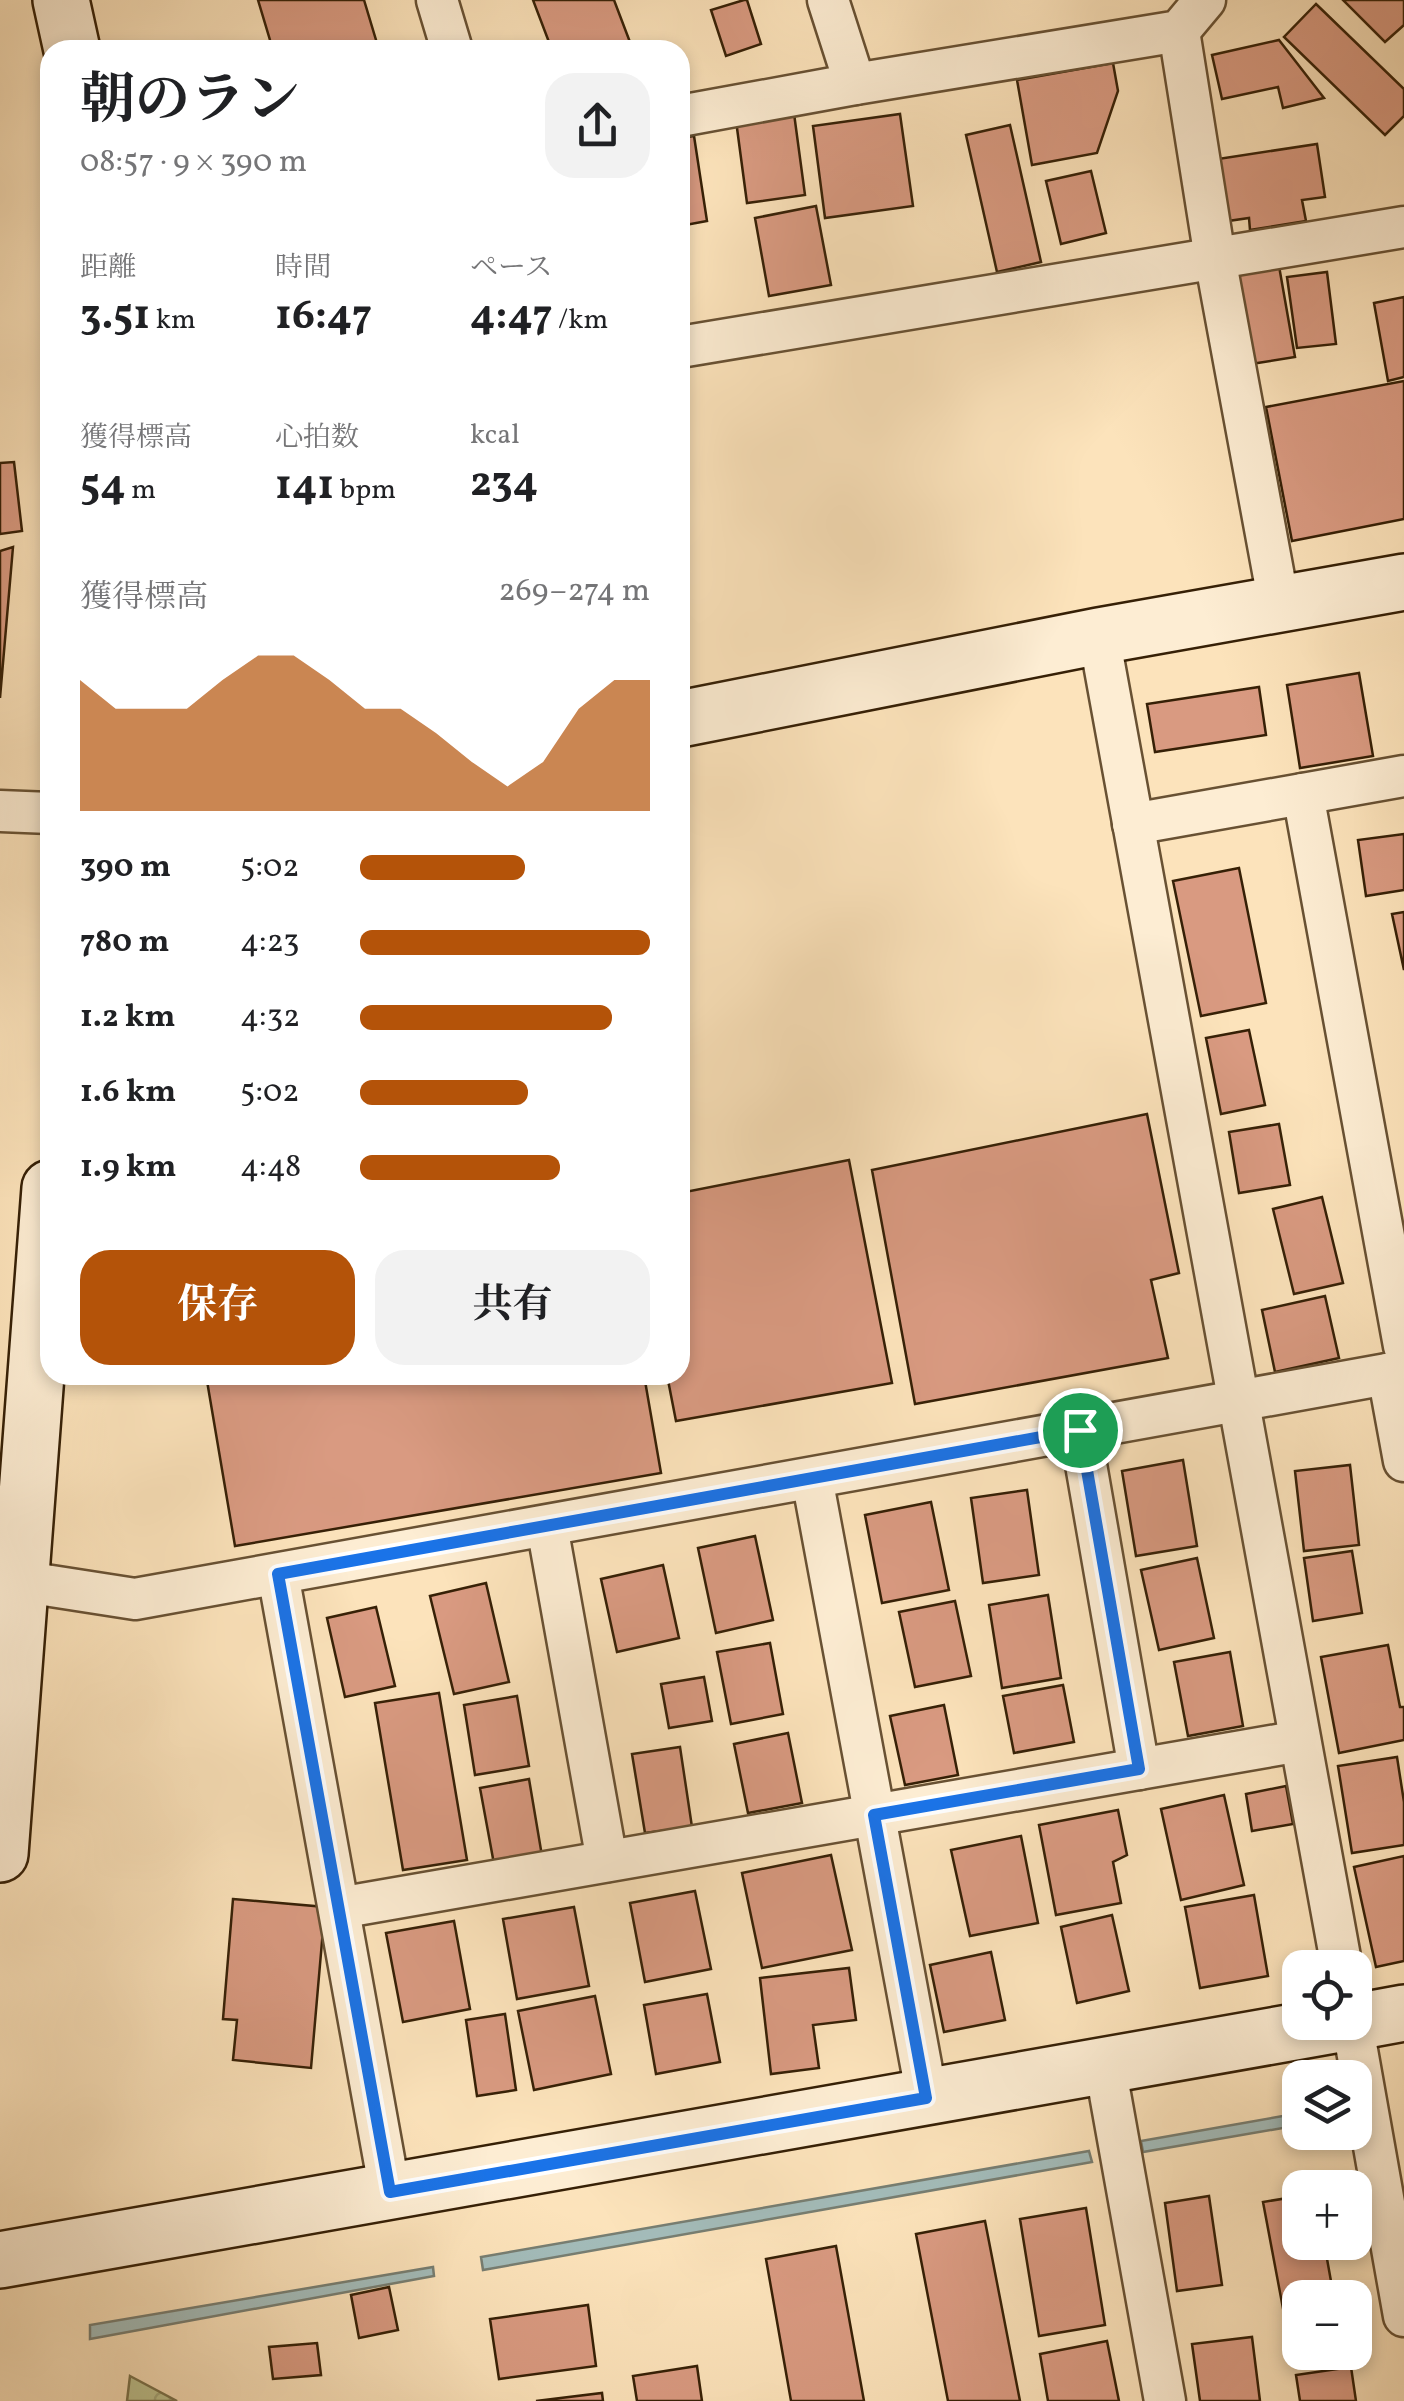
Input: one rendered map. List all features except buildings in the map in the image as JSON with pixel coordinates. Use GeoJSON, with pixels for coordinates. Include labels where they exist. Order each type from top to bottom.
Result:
{"type":"FeatureCollection","features":[{"type":"Feature","properties":{"kind":"street"},"geometry":{"type":"LineString","coordinates":[[61,0],[70,40]]}},
{"type":"Feature","properties":{"kind":"street"},"geometry":{"type":"LineString","coordinates":[[437,0],[449,40]]}},
{"type":"Feature","properties":{"kind":"street"},"geometry":{"type":"LineString","coordinates":[[828,0],[855,84]]}},
{"type":"Feature","properties":{"kind":"street"},"geometry":{"type":"LineString","coordinates":[[690,114],[1179,31],[1206,0]]}},
{"type":"Feature","properties":{"kind":"street"},"geometry":{"type":"LineString","coordinates":[[1179,31],[1215,258],[1279,604]]}},
{"type":"Feature","properties":{"kind":"street"},"geometry":{"type":"LineString","coordinates":[[690,345],[1404,227]]}},
{"type":"Feature","properties":{"kind":"street"},"geometry":{"type":"LineString","coordinates":[[690,717],[1099,636],[1404,582]]}},
{"type":"Feature","properties":{"kind":"street"},"geometry":{"type":"LineString","coordinates":[[1099,636],[1339,1950]]}},
{"type":"Feature","properties":{"kind":"street"},"geometry":{"type":"LineString","coordinates":[[1134,824],[1404,776]]}},
{"type":"Feature","properties":{"kind":"street"},"geometry":{"type":"LineString","coordinates":[[1303,794],[1399,1364],[1404,1461]]}},
{"type":"Feature","properties":{"kind":"street"},"geometry":{"type":"LineString","coordinates":[[0,812],[40,813]]}},
{"type":"Feature","properties":{"kind":"street"},"geometry":{"type":"LineString","coordinates":[[0,1854],[40,1314]]}},
{"type":"Feature","properties":{"kind":"street"},"geometry":{"type":"LineString","coordinates":[[19,1580],[135,1600],[1238,1401],[1399,1364]]}},
{"type":"Feature","properties":{"kind":"street"},"geometry":{"type":"LineString","coordinates":[[1080,1430],[1139,1769]]}},
{"type":"Feature","properties":{"kind":"street"},"geometry":{"type":"LineString","coordinates":[[812,1478],[926,2098]]}},
{"type":"Feature","properties":{"kind":"street"},"geometry":{"type":"LineString","coordinates":[[547,1526],[606,1861]]}},
{"type":"Feature","properties":{"kind":"street"},"geometry":{"type":"LineString","coordinates":[[278,1574],[390,2192]]}},
{"type":"Feature","properties":{"kind":"street"},"geometry":{"type":"LineString","coordinates":[[339,1908],[1300,1741]]}},
{"type":"Feature","properties":{"kind":"street"},"geometry":{"type":"LineString","coordinates":[[1372,2019],[1404,2013]]}},
{"type":"Feature","properties":{"kind":"street"},"geometry":{"type":"LineString","coordinates":[[0,2260],[1282,2035]]}},
{"type":"Feature","properties":{"kind":"street"},"geometry":{"type":"LineString","coordinates":[[1356,2040],[1404,2316]]}},
{"type":"Feature","properties":{"kind":"street"},"geometry":{"type":"LineString","coordinates":[[1105,2066],[1165,2401]]}},
{"type":"Feature","properties":{"kind":"green space"},"geometry":{"type":"Polygon","coordinates":[[[130,2376],[177,2401],[127,2401],[130,2376]]]}},
{"type":"Feature","properties":{"kind":"water"},"geometry":{"type":"Polygon","coordinates":[[[1282,2116],[1282,2128],[1143,2152],[1141,2141],[1282,2116]]]}},
{"type":"Feature","properties":{"kind":"water"},"geometry":{"type":"Polygon","coordinates":[[[1089,2151],[1092,2162],[483,2270],[481,2257],[1089,2151]]]}},
{"type":"Feature","properties":{"kind":"water"},"geometry":{"type":"Polygon","coordinates":[[[433,2267],[434,2276],[90,2339],[90,2325],[433,2267]]]}},
{"type":"Feature","properties":{"kind":"route"},"geometry":{"type":"LineString","coordinates":[[1080,1430],[1139,1769],[874,1815],[926,2098],[390,2192],[278,1574],[1080,1430]]}}]}
